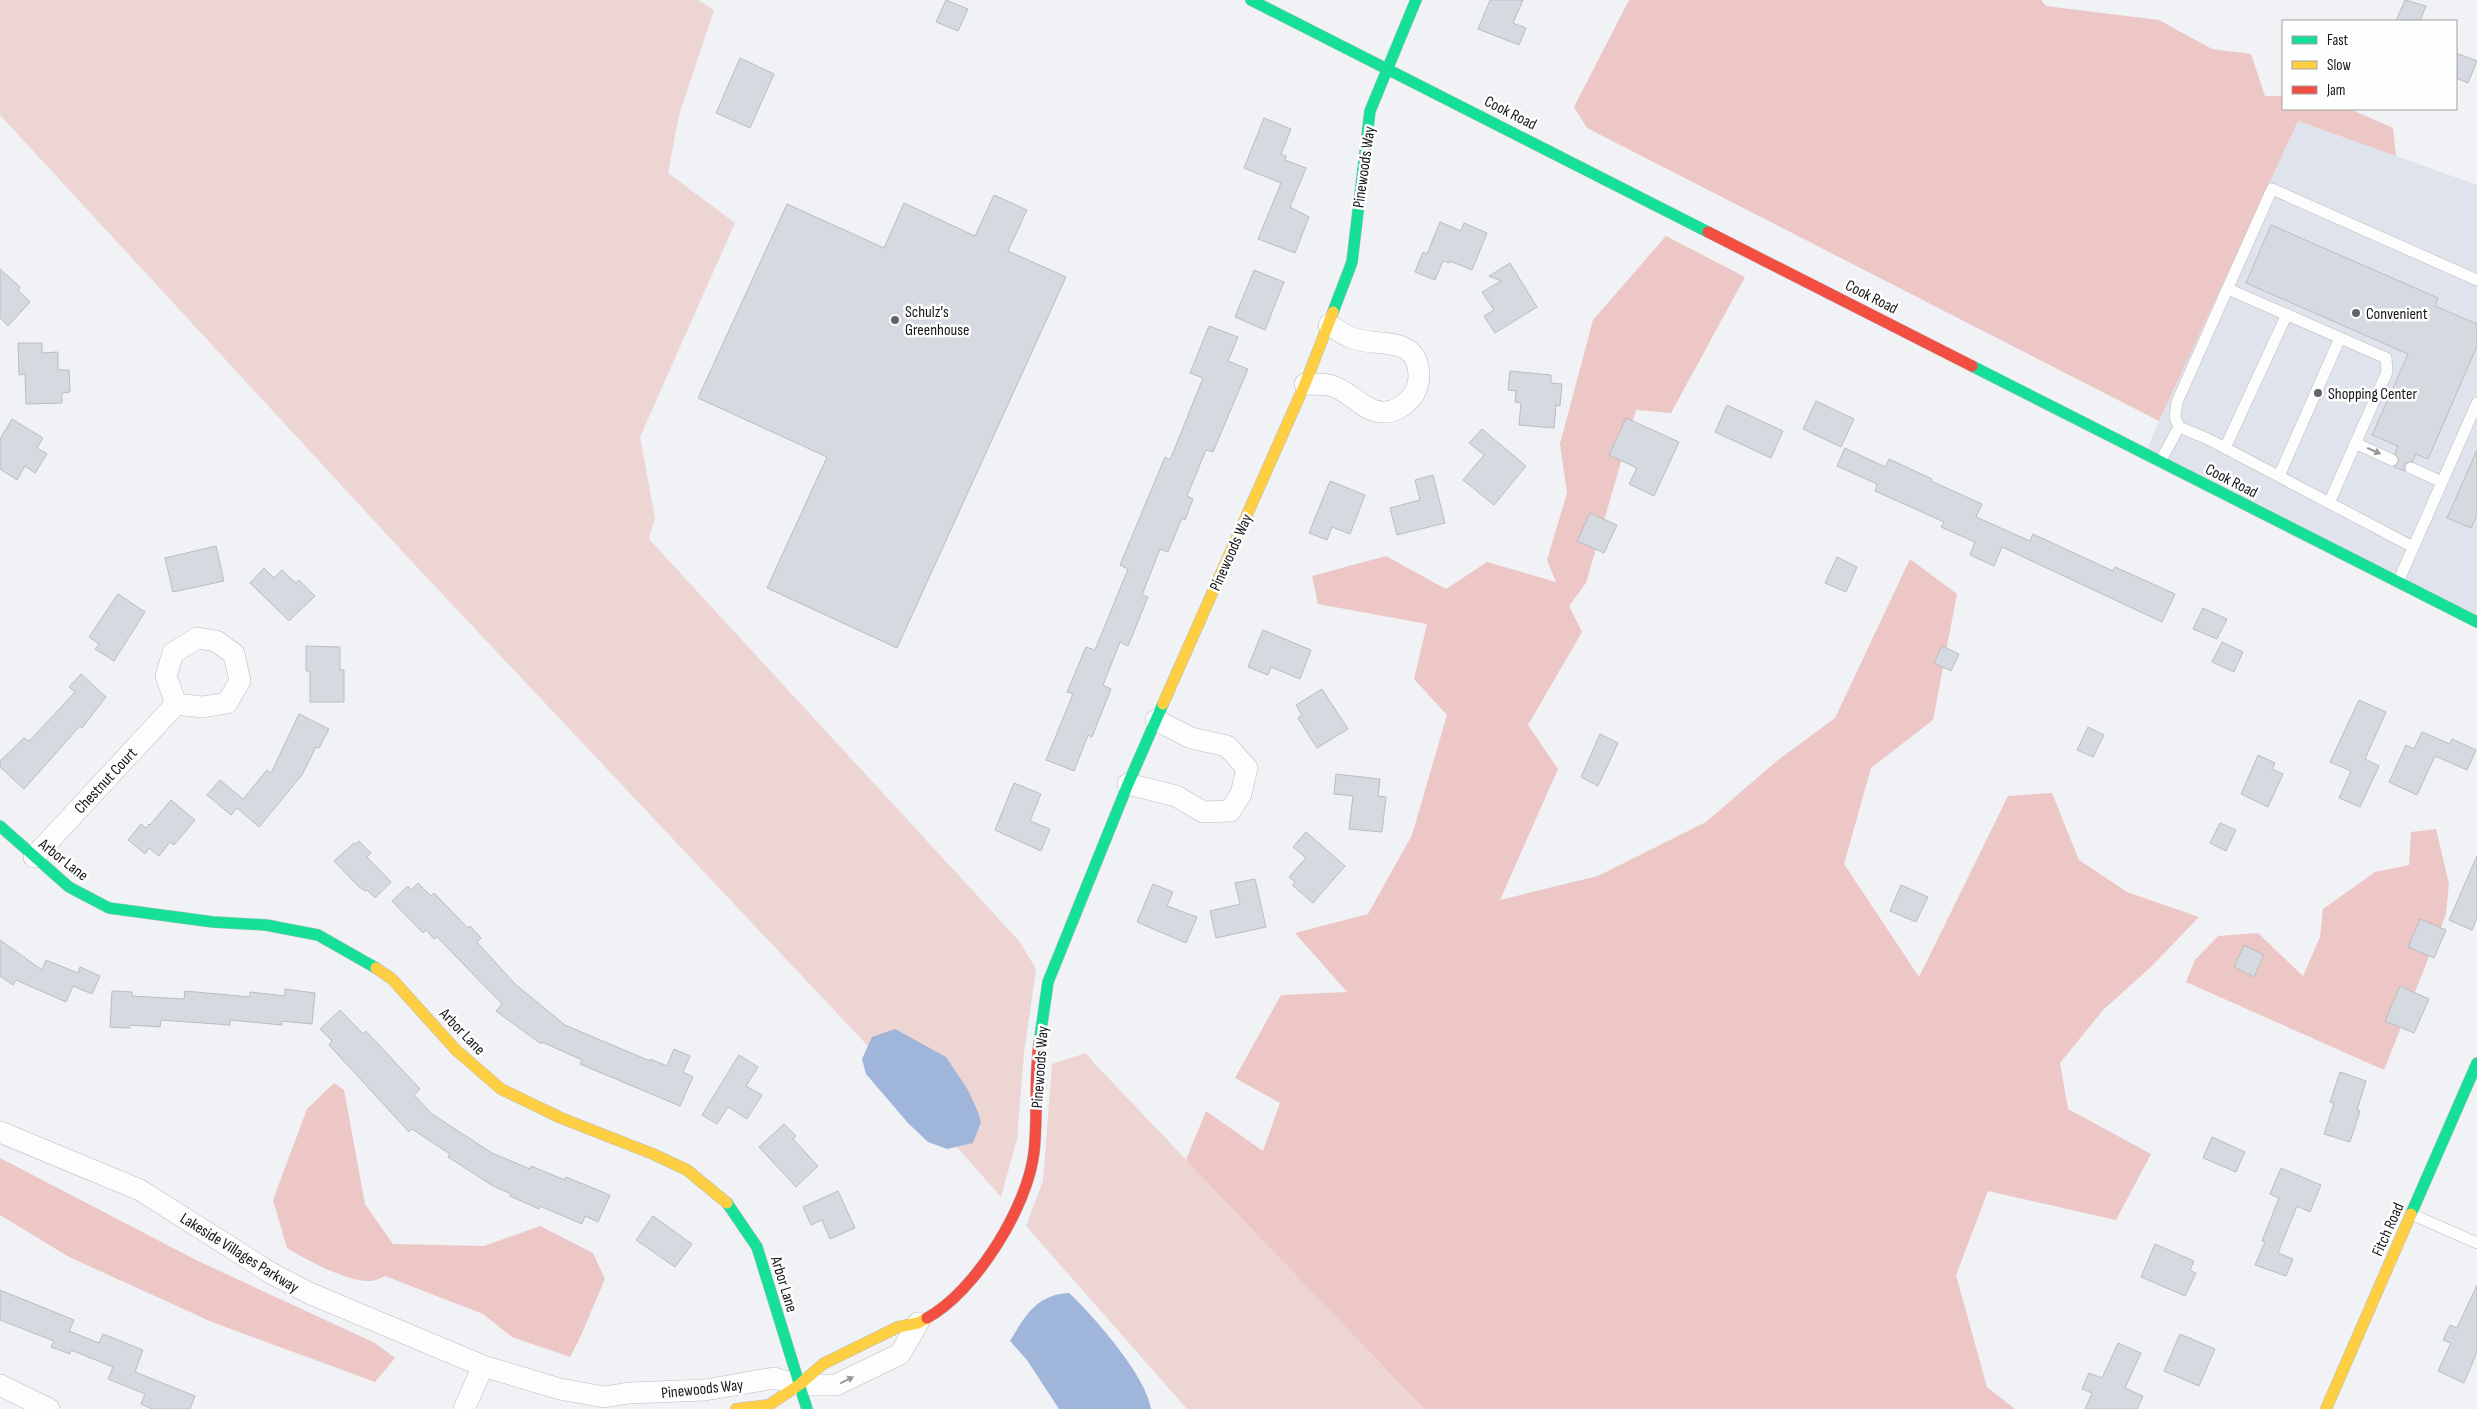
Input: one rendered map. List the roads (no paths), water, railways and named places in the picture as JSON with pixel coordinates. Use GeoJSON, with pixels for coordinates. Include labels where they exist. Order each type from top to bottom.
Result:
{"type":"FeatureCollection","features":[{"type":"Feature","properties":{"kind":"street","name":"Cook Road"},"geometry":{"type":"LineString","coordinates":[[1251,0],[2477,622]]}},
{"type":"Feature","properties":{"kind":"street","name":"Pinewoods Way"},"geometry":{"type":"LineString","coordinates":[[604,1397],[629,1393],[705,1390],[774,1378],[799,1385],[836,1385],[900,1354],[918,1323],[940,1311],[972,1280],[1016,1213],[1034,1153],[1038,1050],[1048,982],[1128,784],[1305,384],[1329,325],[1352,262],[1370,111],[1416,0]]}},
{"type":"Feature","properties":{"kind":"street"},"geometry":{"type":"LineString","coordinates":[[1305,384],[1331,386],[1353,396],[1365,406],[1382,412],[1399,409],[1413,397],[1419,380],[1418,362],[1410,351],[1393,343],[1374,343],[1351,338],[1329,325]]}},
{"type":"Feature","properties":{"kind":"street","name":"Chestnut Court"},"geometry":{"type":"LineString","coordinates":[[34,857],[176,704]]}},
{"type":"Feature","properties":{"kind":"street"},"geometry":{"type":"LineString","coordinates":[[1128,784],[1176,796],[1204,812],[1230,811],[1241,794],[1247,768],[1227,746],[1191,738],[1156,720]]}},
{"type":"Feature","properties":{"kind":"street","name":"Arbor Lane"},"geometry":{"type":"LineString","coordinates":[[0,826],[69,887],[109,908],[213,922],[266,925],[318,935],[357,956],[392,979],[456,1050],[501,1089],[561,1118],[653,1154],[687,1170],[726,1202],[757,1248],[807,1409]]}},
{"type":"Feature","properties":{"kind":"street","name":"Fitch Road"},"geometry":{"type":"LineString","coordinates":[[2326,1409],[2477,1062]]}},
{"type":"Feature","properties":{"kind":"street","name":"Lakeside Villages Parkway"},"geometry":{"type":"LineString","coordinates":[[0,1132],[140,1190],[277,1276],[309,1293],[483,1366]]}},
{"type":"Feature","properties":{"kind":"street","name":"Pinewoods Way"},"geometry":{"type":"LineString","coordinates":[[483,1366],[539,1384],[604,1397],[624,1409]]}},
{"type":"Feature","properties":{"kind":"street"},"geometry":{"type":"LineString","coordinates":[[464,1409],[483,1366]]}},
{"type":"Feature","properties":{"kind":"street"},"geometry":{"type":"LineString","coordinates":[[0,1385],[49,1409]]}},
{"type":"Feature","properties":{"kind":"street","name":"Pinewoods Way"},"geometry":{"type":"LineString","coordinates":[[736,1409],[769,1405],[799,1385]]}},
{"type":"Feature","properties":{"kind":"lane"},"geometry":{"type":"LineString","coordinates":[[2413,547],[2180,426],[2175,416],[2177,402],[2272,189],[2477,280]]}},
{"type":"Feature","properties":{"kind":"lane"},"geometry":{"type":"LineString","coordinates":[[2228,288],[2386,358],[2387,372],[2329,503]]}},
{"type":"Feature","properties":{"kind":"lane"},"geometry":{"type":"LineString","coordinates":[[2225,448],[2287,314]]}},
{"type":"Feature","properties":{"kind":"lane"},"geometry":{"type":"LineString","coordinates":[[2279,476],[2340,338]]}},
{"type":"Feature","properties":{"kind":"lane"},"geometry":{"type":"LineString","coordinates":[[2398,583],[2477,403]]}},
{"type":"Feature","properties":{"kind":"lane"},"geometry":{"type":"LineString","coordinates":[[2160,462],[2180,426]]}},
{"type":"Feature","properties":{"kind":"lane"},"geometry":{"type":"LineString","coordinates":[[2355,443],[2392,460]]}},
{"type":"Feature","properties":{"kind":"lane"},"geometry":{"type":"LineString","coordinates":[[2411,468],[2442,482]]}},
{"type":"Feature","properties":{"kind":"lane"},"geometry":{"type":"LineString","coordinates":[[2411,1214],[2477,1243]]}},
{"type":"Feature","properties":{"kind":"water"},"geometry":{"type":"Polygon","coordinates":[[[895,1029],[946,1057],[968,1090],[978,1112],[981,1122],[973,1143],[947,1149],[928,1142],[908,1123],[866,1074],[862,1059],[872,1037],[895,1029]]]}},
{"type":"Feature","properties":{"kind":"water"},"geometry":{"type":"Polygon","coordinates":[[[1069,1293],[1118,1347],[1140,1380],[1151,1409],[1059,1409],[1027,1360],[1010,1341],[1027,1315],[1040,1302],[1069,1293]]]}},
{"type":"Feature","properties":{"kind":"place","name":"Convenient"},"geometry":{"type":"Point","coordinates":[2356,313]}},
{"type":"Feature","properties":{"kind":"place","name":"Schulz's Greenhouse"},"geometry":{"type":"Point","coordinates":[895,320]}},
{"type":"Feature","properties":{"kind":"place","name":"Shopping Center"},"geometry":{"type":"Point","coordinates":[2318,393]}}]}
